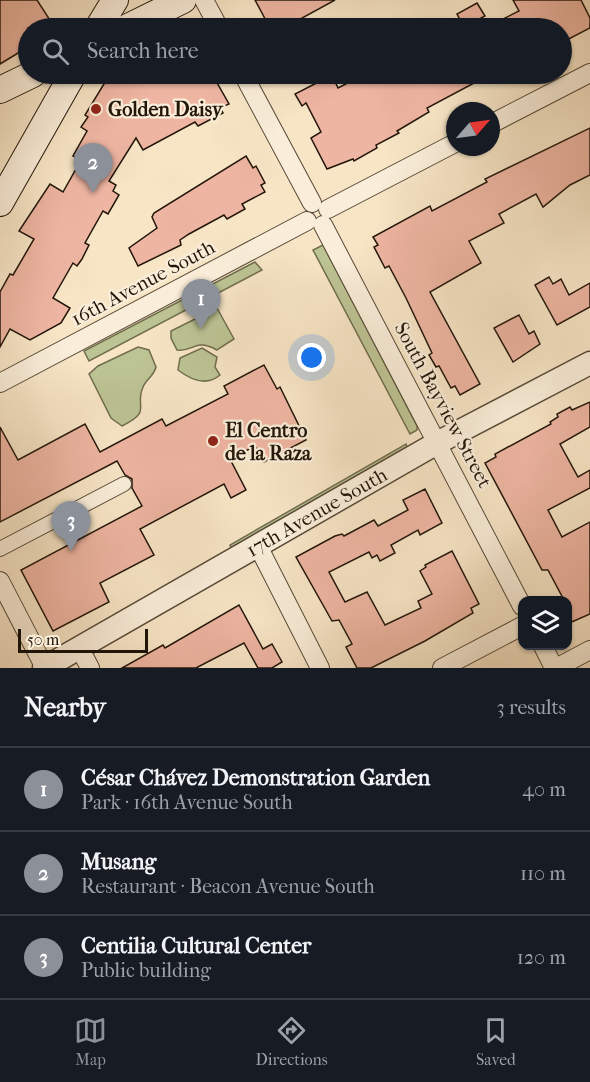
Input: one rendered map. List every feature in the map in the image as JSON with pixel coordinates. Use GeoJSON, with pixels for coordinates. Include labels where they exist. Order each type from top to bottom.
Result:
{"type":"FeatureCollection","features":[{"type":"Feature","properties":{"kind":"main road"},"geometry":{"type":"LineString","coordinates":[[104,18],[115,0]]}},
{"type":"Feature","properties":{"kind":"main road"},"geometry":{"type":"LineString","coordinates":[[146,18],[183,0]]}},
{"type":"Feature","properties":{"kind":"main road"},"geometry":{"type":"LineString","coordinates":[[0,90],[18,81]]}},
{"type":"Feature","properties":{"kind":"main road"},"geometry":{"type":"LineString","coordinates":[[0,202],[67,84]]}},
{"type":"Feature","properties":{"kind":"street"},"geometry":{"type":"LineString","coordinates":[[204,0],[214,18]]}},
{"type":"Feature","properties":{"kind":"street"},"geometry":{"type":"LineString","coordinates":[[572,82],[590,73]]}},
{"type":"Feature","properties":{"kind":"street","name":"South Bayview Street"},"geometry":{"type":"LineString","coordinates":[[248,84],[518,598]]}},
{"type":"Feature","properties":{"kind":"street"},"geometry":{"type":"LineString","coordinates":[[500,119],[569,84]]}},
{"type":"Feature","properties":{"kind":"street","name":"16th Avenue South"},"geometry":{"type":"LineString","coordinates":[[0,383],[446,148]]}},
{"type":"Feature","properties":{"kind":"street","name":"17th Avenue South"},"geometry":{"type":"LineString","coordinates":[[45,668],[85,658],[257,544],[437,443],[590,363]]}},
{"type":"Feature","properties":{"kind":"street"},"geometry":{"type":"LineString","coordinates":[[0,549],[124,484]]}},
{"type":"Feature","properties":{"kind":"street"},"geometry":{"type":"LineString","coordinates":[[257,544],[320,668]]}},
{"type":"Feature","properties":{"kind":"street"},"geometry":{"type":"LineString","coordinates":[[0,581],[45,668]]}},
{"type":"Feature","properties":{"kind":"street"},"geometry":{"type":"LineString","coordinates":[[442,668],[518,629]]}},
{"type":"Feature","properties":{"kind":"street"},"geometry":{"type":"LineString","coordinates":[[546,650],[555,668],[590,650]]}},
{"type":"Feature","properties":{"kind":"green space"},"geometry":{"type":"Polygon","coordinates":[[[323,245],[417,426],[417,430],[410,434],[313,250],[323,245]]]}},
{"type":"Feature","properties":{"kind":"green space"},"geometry":{"type":"Polygon","coordinates":[[[255,262],[262,270],[89,361],[84,351],[255,262]]]}},
{"type":"Feature","properties":{"kind":"green space"},"geometry":{"type":"Polygon","coordinates":[[[217,308],[234,339],[217,350],[199,345],[177,350],[171,338],[171,331],[217,308]]]}},
{"type":"Feature","properties":{"kind":"green space"},"geometry":{"type":"Polygon","coordinates":[[[138,347],[149,350],[156,367],[143,387],[140,412],[122,426],[111,418],[89,374],[98,366],[138,347]]]}},
{"type":"Feature","properties":{"kind":"green space"},"geometry":{"type":"Polygon","coordinates":[[[202,348],[217,357],[215,367],[220,375],[209,381],[193,379],[178,370],[180,358],[202,348]]]}},
{"type":"Feature","properties":{"kind":"green space"},"geometry":{"type":"Polygon","coordinates":[[[406,444],[407,447],[231,548],[230,545],[406,444]]]}},
{"type":"Feature","properties":{"kind":"building"},"geometry":{"type":"Polygon","coordinates":[[[0,0],[37,0],[49,18],[18,18],[18,53],[0,64],[0,0]]]}},
{"type":"Feature","properties":{"kind":"building"},"geometry":{"type":"Polygon","coordinates":[[[255,0],[335,0],[302,18],[265,18],[255,0]]]}},
{"type":"Feature","properties":{"kind":"building"},"geometry":{"type":"Polygon","coordinates":[[[513,0],[581,0],[590,18],[590,28],[572,37],[572,18],[505,18],[519,11],[513,0]]]}},
{"type":"Feature","properties":{"kind":"building"},"geometry":{"type":"Polygon","coordinates":[[[477,3],[485,16],[459,18],[457,14],[477,3]]]}},
{"type":"Feature","properties":{"kind":"building"},"geometry":{"type":"Polygon","coordinates":[[[104,84],[218,84],[229,104],[220,108],[223,113],[198,126],[195,122],[143,150],[136,138],[109,181],[116,185],[113,191],[119,195],[108,214],[103,211],[85,243],[89,245],[82,259],[77,266],[73,263],[53,298],[70,308],[61,323],[30,340],[10,329],[0,347],[0,292],[34,239],[19,231],[50,184],[63,192],[81,160],[73,156],[87,131],[81,127],[88,117],[85,115],[104,84]]]}},
{"type":"Feature","properties":{"kind":"building"},"geometry":{"type":"Polygon","coordinates":[[[314,84],[336,84],[338,88],[346,84],[472,84],[427,108],[429,112],[397,131],[399,133],[376,145],[377,148],[354,161],[353,159],[327,169],[311,138],[321,132],[306,103],[302,106],[295,94],[314,84]]]}},
{"type":"Feature","properties":{"kind":"building"},"geometry":{"type":"Polygon","coordinates":[[[590,128],[590,175],[570,185],[543,207],[536,194],[499,214],[504,223],[469,241],[481,263],[430,292],[480,384],[460,395],[455,386],[451,388],[439,366],[436,367],[429,355],[432,353],[406,298],[389,266],[385,268],[374,247],[378,245],[373,237],[430,206],[432,211],[487,182],[485,179],[590,128]]]}},
{"type":"Feature","properties":{"kind":"building"},"geometry":{"type":"Polygon","coordinates":[[[246,156],[253,168],[256,166],[265,183],[261,185],[265,192],[242,204],[245,209],[227,219],[224,215],[180,240],[181,245],[138,266],[129,248],[157,228],[152,217],[154,213],[246,156]]]}},
{"type":"Feature","properties":{"kind":"building"},"geometry":{"type":"Polygon","coordinates":[[[549,277],[553,284],[561,279],[569,295],[590,283],[590,307],[557,325],[535,285],[549,277]]]}},
{"type":"Feature","properties":{"kind":"building"},"geometry":{"type":"Polygon","coordinates":[[[519,315],[529,334],[534,331],[540,344],[513,362],[494,328],[519,315]]]}},
{"type":"Feature","properties":{"kind":"building"},"geometry":{"type":"Polygon","coordinates":[[[264,365],[277,389],[280,387],[306,440],[264,462],[255,446],[230,459],[246,490],[231,498],[224,484],[140,529],[154,555],[100,583],[109,602],[53,631],[21,570],[142,506],[132,488],[132,479],[125,475],[117,461],[0,522],[0,427],[18,460],[85,424],[100,452],[162,419],[166,426],[228,394],[224,386],[264,365]]]}},
{"type":"Feature","properties":{"kind":"building"},"geometry":{"type":"Polygon","coordinates":[[[590,402],[590,427],[560,444],[578,477],[590,470],[590,488],[548,510],[562,537],[590,522],[590,614],[572,622],[572,596],[562,596],[548,570],[542,570],[485,463],[496,457],[495,454],[551,424],[550,422],[558,417],[557,414],[570,407],[572,410],[590,402]]]}},
{"type":"Feature","properties":{"kind":"building"},"geometry":{"type":"Polygon","coordinates":[[[425,489],[442,523],[420,535],[418,530],[391,545],[395,553],[380,561],[377,555],[372,558],[369,552],[329,572],[345,602],[367,592],[385,625],[421,608],[418,601],[432,594],[420,571],[426,567],[425,565],[452,551],[479,604],[471,608],[473,613],[425,641],[371,668],[357,668],[346,647],[352,644],[339,620],[332,621],[296,557],[335,536],[342,534],[344,536],[374,520],[378,526],[408,510],[403,500],[425,489]]]}},
{"type":"Feature","properties":{"kind":"building"},"geometry":{"type":"Polygon","coordinates":[[[239,605],[263,649],[272,644],[282,662],[272,668],[258,668],[244,643],[196,668],[122,668],[163,645],[165,648],[239,605]]]}},
{"type":"Feature","properties":{"kind":"place","name":"Golden Daisy"},"geometry":{"type":"Point","coordinates":[96,109]}},
{"type":"Feature","properties":{"kind":"place","name":"Musang"},"geometry":{"type":"Point","coordinates":[93,193]}},
{"type":"Feature","properties":{"kind":"place","name":"César Chávez Demonstration Garden"},"geometry":{"type":"Point","coordinates":[201,329]}},
{"type":"Feature","properties":{"kind":"place","name":"El Centro de la Raza"},"geometry":{"type":"Point","coordinates":[213,441]}},
{"type":"Feature","properties":{"kind":"place","name":"Centilia Cultural Center"},"geometry":{"type":"Point","coordinates":[71,551]}}]}
